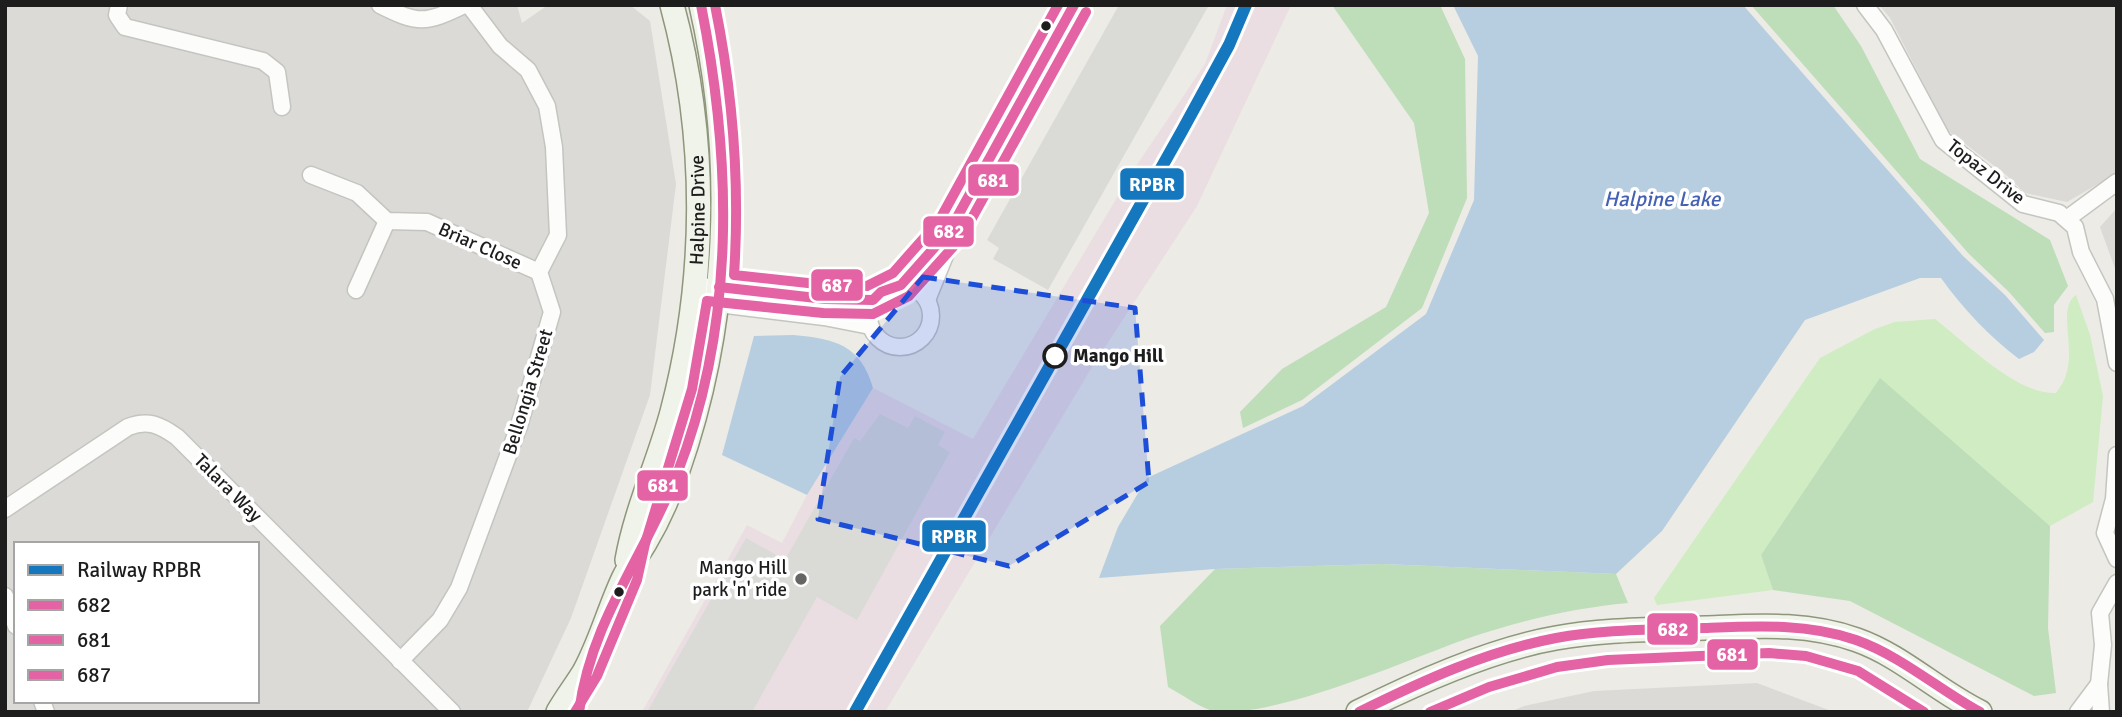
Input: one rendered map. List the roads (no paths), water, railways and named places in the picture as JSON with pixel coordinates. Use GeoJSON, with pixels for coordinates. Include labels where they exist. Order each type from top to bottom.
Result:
{"type":"FeatureCollection","features":[{"type":"Feature","properties":{"kind":"main road","name":"Halpine Drive"},"geometry":{"type":"LineString","coordinates":[[624,576],[631,541],[679,385],[694,293],[699,206],[696,136],[688,78],[672,5]]}},
{"type":"Feature","properties":{"kind":"main road","name":"Halpine Drive"},"geometry":{"type":"LineString","coordinates":[[558,712],[585,670],[624,576],[647,540],[677,472],[696,414],[718,296],[724,213],[722,148],[713,70],[701,5]]}},
{"type":"Feature","properties":{"kind":"main road"},"geometry":{"type":"LineString","coordinates":[[1358,712],[1489,657],[1555,638],[1605,632],[1787,625],[1826,631],[1870,646],[1898,660],[1980,712]]}},
{"type":"Feature","properties":{"kind":"main road"},"geometry":{"type":"LineString","coordinates":[[1393,712],[1484,674],[1555,653],[1606,646],[1769,639],[1809,642],[1864,658],[1951,712]]}},
{"type":"Feature","properties":{"kind":"main road","name":"Halpine Drive"},"geometry":{"type":"LineString","coordinates":[[579,712],[585,670]]}},
{"type":"Feature","properties":{"kind":"street"},"geometry":{"type":"LineString","coordinates":[[119,5],[117,15],[125,27],[263,61],[277,72],[282,107]]}},
{"type":"Feature","properties":{"kind":"street"},"geometry":{"type":"LineString","coordinates":[[380,5],[414,21],[441,16],[466,5],[494,40],[528,70],[548,106],[555,157],[558,235],[539,272]]}},
{"type":"Feature","properties":{"kind":"street"},"geometry":{"type":"LineString","coordinates":[[901,285],[921,292],[927,300],[932,319],[925,337],[917,343],[898,348],[881,341],[870,326],[873,300],[881,292],[901,285],[928,251],[950,230],[1074,5]]}},
{"type":"Feature","properties":{"kind":"street","name":"Topaz Drive"},"geometry":{"type":"LineString","coordinates":[[1865,5],[1884,30],[1943,140],[2023,204],[2068,218]]}},
{"type":"Feature","properties":{"kind":"street"},"geometry":{"type":"LineString","coordinates":[[311,175],[357,193],[387,222],[356,290]]}},
{"type":"Feature","properties":{"kind":"street"},"geometry":{"type":"LineString","coordinates":[[2117,182],[2068,218],[2078,235],[2084,258],[2100,287],[2117,363]]}},
{"type":"Feature","properties":{"kind":"street","name":"Briar Close"},"geometry":{"type":"LineString","coordinates":[[387,222],[427,222],[539,272]]}},
{"type":"Feature","properties":{"kind":"street"},"geometry":{"type":"LineString","coordinates":[[927,300],[946,253],[950,230]]}},
{"type":"Feature","properties":{"kind":"street","name":"Bellongia Street"},"geometry":{"type":"LineString","coordinates":[[400,661],[440,621],[459,588],[519,426],[552,312],[539,272]]}},
{"type":"Feature","properties":{"kind":"street"},"geometry":{"type":"LineString","coordinates":[[694,293],[870,326]]}},
{"type":"Feature","properties":{"kind":"street"},"geometry":{"type":"LineString","coordinates":[[718,296],[873,300]]}},
{"type":"Feature","properties":{"kind":"street","name":"Talara Way"},"geometry":{"type":"LineString","coordinates":[[5,509],[128,427],[139,422],[152,423],[177,437],[452,712]]}},
{"type":"Feature","properties":{"kind":"street"},"geometry":{"type":"LineString","coordinates":[[2117,455],[2114,499],[2105,525],[2108,543],[2117,559]]}},
{"type":"Feature","properties":{"kind":"street"},"geometry":{"type":"LineString","coordinates":[[2101,712],[2099,684],[2103,645],[2100,613],[2117,583]]}},
{"type":"Feature","properties":{"kind":"street"},"geometry":{"type":"LineString","coordinates":[[5,596],[14,621]]}},
{"type":"Feature","properties":{"kind":"street"},"geometry":{"type":"LineString","coordinates":[[2078,712],[2099,684]]}},
{"type":"Feature","properties":{"kind":"water","name":"Halpine Lake"},"geometry":{"type":"Polygon","coordinates":[[[1453,5],[1743,5],[1963,256],[2005,295],[2044,340],[2034,352],[2019,359],[1977,321],[1941,278],[1920,278],[1805,320],[1662,531],[1616,574],[1383,564],[1215,569],[1099,578],[1118,527],[1147,478],[1303,406],[1426,314],[1474,200],[1478,56],[1453,5]]]}},
{"type":"Feature","properties":{"kind":"water"},"geometry":{"type":"Polygon","coordinates":[[[793,335],[844,346],[861,362],[873,388],[807,495],[722,455],[754,336],[793,335]]]}},
{"type":"Feature","properties":{"kind":"rail line","name":"RPBR"},"geometry":{"type":"LineString","coordinates":[[855,712],[1182,131],[1229,45],[1246,5]]}},
{"type":"Feature","properties":{"kind":"place","name":"Mango Hill"},"geometry":{"type":"Point","coordinates":[1055,356]}},
{"type":"Feature","properties":{"kind":"place","name":"Mango Hill park 'n' ride"},"geometry":{"type":"Point","coordinates":[801,579]}}]}
